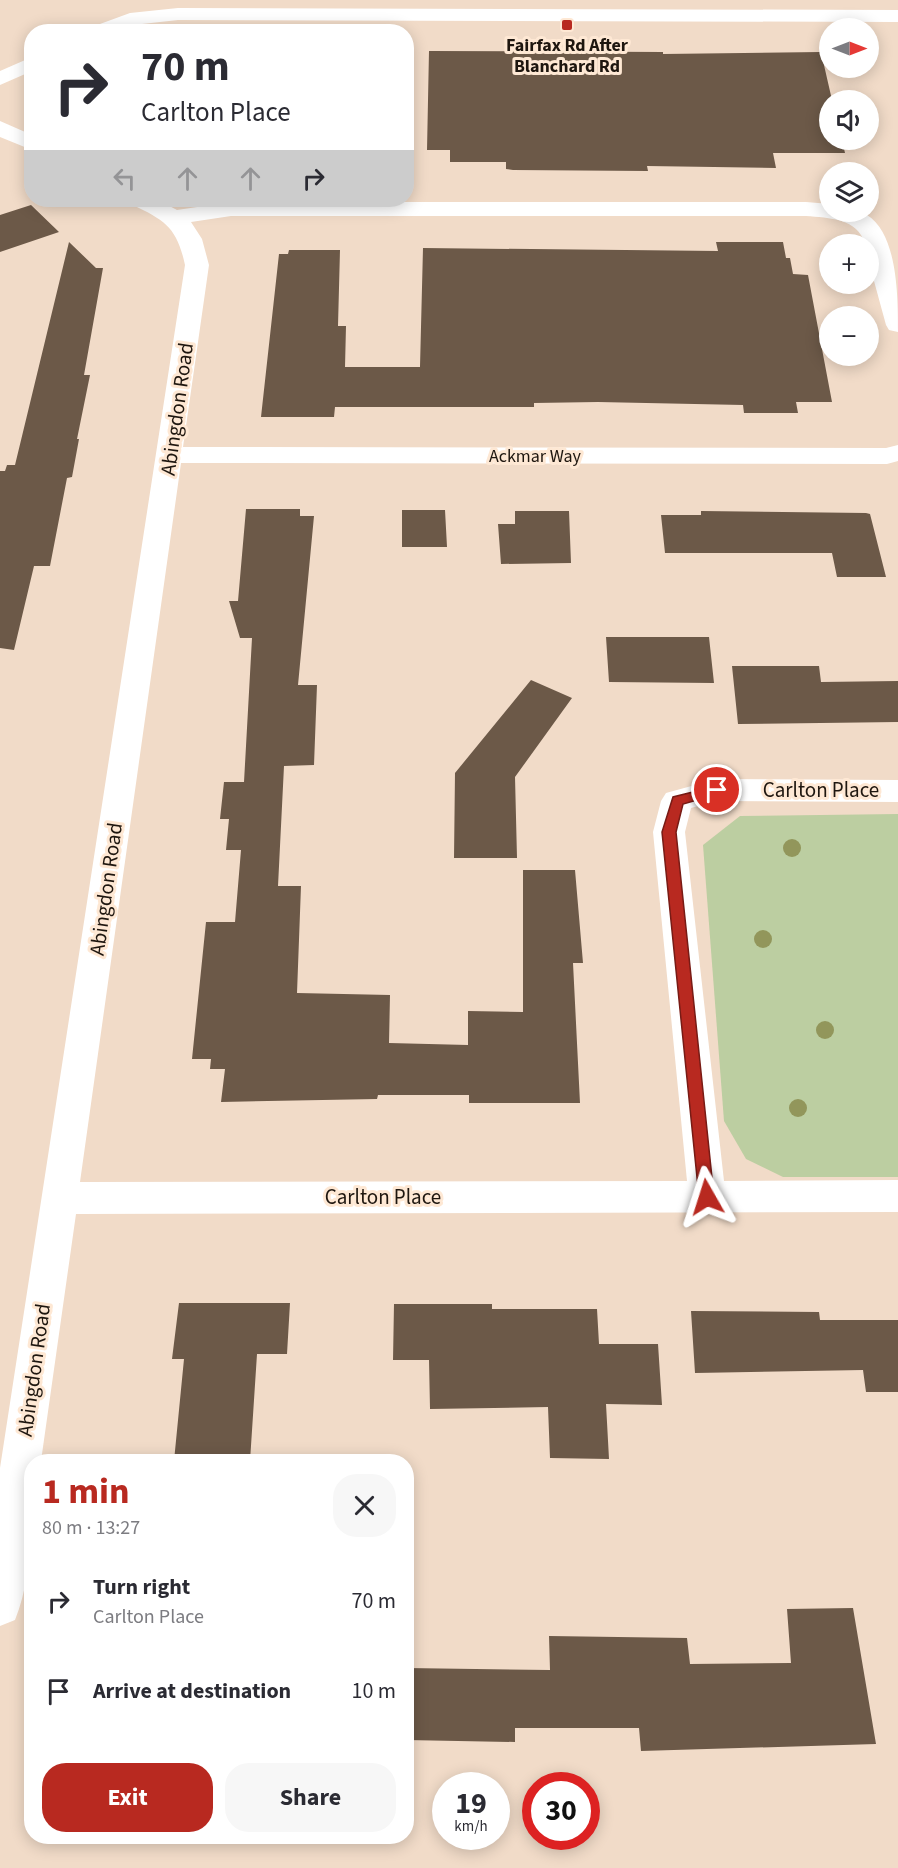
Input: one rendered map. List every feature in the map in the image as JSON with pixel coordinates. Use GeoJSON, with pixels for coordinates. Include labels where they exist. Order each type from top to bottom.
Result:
{"type":"FeatureCollection","features":[{"type":"Feature","properties":{"kind":"street"},"geometry":{"type":"LineString","coordinates":[[114,24],[150,8],[898,16]]}},
{"type":"Feature","properties":{"kind":"street"},"geometry":{"type":"LineString","coordinates":[[0,79],[24,67]]}},
{"type":"Feature","properties":{"kind":"street"},"geometry":{"type":"LineString","coordinates":[[0,128],[24,140]]}},
{"type":"Feature","properties":{"kind":"street"},"geometry":{"type":"LineString","coordinates":[[155,207],[176,217],[231,209],[819,210]]}},
{"type":"Feature","properties":{"kind":"street","name":"Abingdon Road"},"geometry":{"type":"LineString","coordinates":[[0,1605],[171,455],[197,265],[193,245],[176,217]]}},
{"type":"Feature","properties":{"kind":"street"},"geometry":{"type":"LineString","coordinates":[[862,222],[873,231],[898,325]]}},
{"type":"Feature","properties":{"kind":"street","name":"Ackmar Way"},"geometry":{"type":"LineString","coordinates":[[171,455],[887,456],[898,453]]}},
{"type":"Feature","properties":{"kind":"street","name":"Carlton Place"},"geometry":{"type":"LineString","coordinates":[[707,1197],[669,832],[677,801],[717,790],[898,790]]}},
{"type":"Feature","properties":{"kind":"street","name":"Carlton Place"},"geometry":{"type":"LineString","coordinates":[[60,1198],[898,1196]]}},
{"type":"Feature","properties":{"kind":"green space"},"geometry":{"type":"Polygon","coordinates":[[[898,814],[898,1177],[783,1177],[746,1159],[724,1121],[703,845],[740,816],[898,814]]]}},
{"type":"Feature","properties":{"kind":"building"},"geometry":{"type":"Polygon","coordinates":[[[429,51],[663,52],[663,54],[819,52],[819,78],[827,78],[830,90],[819,90],[819,150],[844,150],[845,153],[773,153],[776,168],[647,166],[648,171],[513,170],[506,169],[506,162],[450,162],[450,150],[427,150],[429,51]]]}},
{"type":"Feature","properties":{"kind":"building"},"geometry":{"type":"Polygon","coordinates":[[[25,207],[33,207],[59,232],[0,252],[0,215],[25,207]]]}},
{"type":"Feature","properties":{"kind":"building"},"geometry":{"type":"Polygon","coordinates":[[[69,242],[96,268],[103,268],[84,375],[90,375],[72,477],[67,478],[50,566],[34,566],[14,650],[0,648],[0,471],[5,471],[7,465],[15,465],[69,242]]]}},
{"type":"Feature","properties":{"kind":"building"},"geometry":{"type":"Polygon","coordinates":[[[716,242],[783,242],[786,258],[790,258],[793,274],[808,275],[819,333],[819,366],[825,366],[832,402],[796,402],[798,413],[744,413],[743,405],[598,402],[534,403],[534,407],[335,407],[334,417],[261,417],[279,254],[288,254],[289,250],[340,250],[338,326],[346,326],[345,367],[420,367],[423,248],[718,251],[716,242]]]}},
{"type":"Feature","properties":{"kind":"building"},"geometry":{"type":"Polygon","coordinates":[[[246,509],[300,509],[300,516],[314,516],[298,685],[317,685],[314,765],[284,766],[278,886],[301,886],[297,993],[390,995],[389,1043],[468,1045],[468,1011],[523,1012],[523,870],[575,870],[583,963],[573,963],[580,1103],[469,1103],[469,1095],[378,1095],[377,1099],[221,1102],[225,1069],[210,1069],[211,1059],[192,1059],[206,922],[235,922],[241,850],[226,850],[229,819],[220,819],[224,782],[244,782],[252,638],[240,638],[229,601],[238,601],[246,509]]]}},
{"type":"Feature","properties":{"kind":"building"},"geometry":{"type":"Polygon","coordinates":[[[402,510],[445,510],[447,547],[402,547],[402,510]]]}},
{"type":"Feature","properties":{"kind":"building"},"geometry":{"type":"Polygon","coordinates":[[[515,511],[569,511],[571,563],[501,564],[498,524],[515,524],[515,511]]]}},
{"type":"Feature","properties":{"kind":"building"},"geometry":{"type":"Polygon","coordinates":[[[701,511],[870,514],[886,577],[837,577],[832,553],[665,553],[661,515],[701,515],[701,511]]]}},
{"type":"Feature","properties":{"kind":"building"},"geometry":{"type":"Polygon","coordinates":[[[606,637],[709,637],[714,683],[609,682],[606,637]]]}},
{"type":"Feature","properties":{"kind":"building"},"geometry":{"type":"Polygon","coordinates":[[[732,666],[819,666],[821,682],[898,681],[898,722],[738,724],[732,666]]]}},
{"type":"Feature","properties":{"kind":"building"},"geometry":{"type":"Polygon","coordinates":[[[531,680],[572,698],[515,777],[517,858],[454,858],[455,773],[531,680]]]}},
{"type":"Feature","properties":{"kind":"building"},"geometry":{"type":"Polygon","coordinates":[[[179,1303],[290,1303],[287,1354],[257,1354],[250,1454],[175,1454],[184,1359],[172,1359],[179,1303]]]}},
{"type":"Feature","properties":{"kind":"building"},"geometry":{"type":"Polygon","coordinates":[[[394,1304],[492,1304],[492,1309],[597,1309],[599,1344],[658,1344],[662,1405],[606,1404],[609,1459],[550,1458],[548,1407],[430,1409],[429,1360],[393,1360],[394,1304]]]}},
{"type":"Feature","properties":{"kind":"building"},"geometry":{"type":"Polygon","coordinates":[[[691,1311],[819,1312],[820,1320],[898,1320],[898,1392],[866,1392],[863,1370],[695,1373],[691,1311]]]}},
{"type":"Feature","properties":{"kind":"building"},"geometry":{"type":"Polygon","coordinates":[[[853,1608],[876,1744],[641,1751],[639,1728],[515,1728],[515,1742],[414,1740],[414,1668],[550,1670],[549,1636],[687,1638],[690,1664],[791,1663],[787,1609],[853,1608]]]}},
{"type":"Feature","properties":{"kind":"place","name":"Fairfax Rd After Blanchard Rd"},"geometry":{"type":"Point","coordinates":[567,25]}},
{"type":"Feature","properties":{"kind":"route"},"geometry":{"type":"LineString","coordinates":[[707,1197],[669,832],[677,801],[717,790]]}}]}
